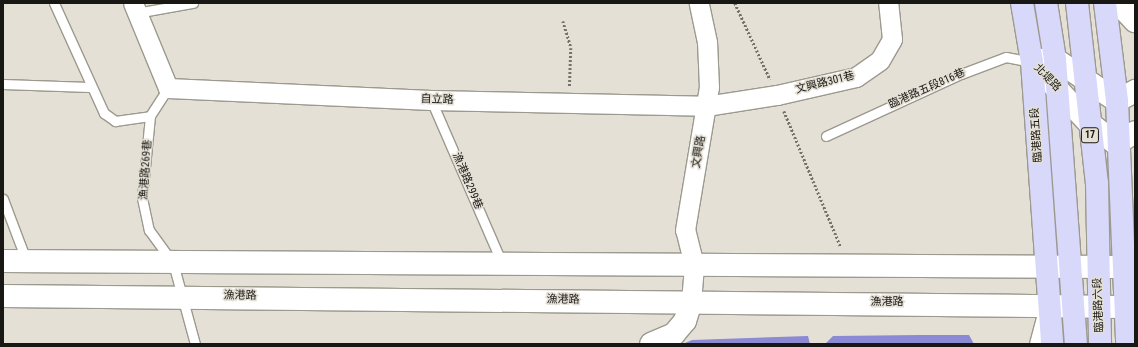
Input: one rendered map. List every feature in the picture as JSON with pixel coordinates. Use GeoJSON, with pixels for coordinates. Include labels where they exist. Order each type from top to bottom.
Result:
{"type":"FeatureCollection","features":[{"type":"Feature","properties":{"kind":"main road","name":"臨港路五段"},"geometry":{"type":"LineString","coordinates":[[1022,3],[1032,62],[1046,268]]}},
{"type":"Feature","properties":{"kind":"main road"},"geometry":{"type":"LineString","coordinates":[[1046,3],[1055,58],[1058,89],[1075,306],[1076,344]]}},
{"type":"Feature","properties":{"kind":"main road","name":"17"},"geometry":{"type":"LineString","coordinates":[[1077,3],[1088,84],[1088,122],[1097,183],[1098,267]]}},
{"type":"Feature","properties":{"kind":"main road","name":"17"},"geometry":{"type":"LineString","coordinates":[[1105,3],[1126,96],[1116,144],[1127,344]]}},
{"type":"Feature","properties":{"kind":"main road","name":"臨港路六段"},"geometry":{"type":"LineString","coordinates":[[1098,267],[1100,344]]}},
{"type":"Feature","properties":{"kind":"main road"},"geometry":{"type":"LineString","coordinates":[[1046,268],[1050,303],[1052,344]]}},
{"type":"Feature","properties":{"kind":"street","name":"文興路"},"geometry":{"type":"LineString","coordinates":[[691,301],[694,265],[685,230],[706,106],[710,65],[700,3]]}},
{"type":"Feature","properties":{"kind":"street","name":"文興路301巷"},"geometry":{"type":"LineString","coordinates":[[706,106],[778,95],[856,76],[880,60],[892,39],[888,3]]}},
{"type":"Feature","properties":{"kind":"street"},"geometry":{"type":"LineString","coordinates":[[1118,3],[1135,21]]}},
{"type":"Feature","properties":{"kind":"street"},"geometry":{"type":"LineString","coordinates":[[135,8],[168,88]]}},
{"type":"Feature","properties":{"kind":"street","name":"北堤路"},"geometry":{"type":"LineString","coordinates":[[1032,62],[1055,58],[1088,84],[1126,96]]}},
{"type":"Feature","properties":{"kind":"street","name":"北堤路"},"geometry":{"type":"LineString","coordinates":[[1032,62],[1088,122],[1116,144]]}},
{"type":"Feature","properties":{"kind":"street","name":"自立路"},"geometry":{"type":"LineString","coordinates":[[168,88],[431,100],[706,106]]}},
{"type":"Feature","properties":{"kind":"street"},"geometry":{"type":"LineString","coordinates":[[1116,144],[1135,132]]}},
{"type":"Feature","properties":{"kind":"street"},"geometry":{"type":"LineString","coordinates":[[3,262],[694,265],[848,264],[1046,268],[1122,267]]}},
{"type":"Feature","properties":{"kind":"street","name":"漁港路"},"geometry":{"type":"LineString","coordinates":[[3,296],[184,295],[691,301],[1050,303],[1075,306],[1124,306]]}},
{"type":"Feature","properties":{"kind":"street"},"geometry":{"type":"LineString","coordinates":[[651,344],[674,334],[684,321],[691,301]]}},
{"type":"Feature","properties":{"kind":"street"},"geometry":{"type":"LineString","coordinates":[[1039,344],[1050,303]]}},
{"type":"Feature","properties":{"kind":"lane"},"geometry":{"type":"LineString","coordinates":[[54,3],[90,87],[104,113],[115,121],[150,116]]}},
{"type":"Feature","properties":{"kind":"lane"},"geometry":{"type":"LineString","coordinates":[[135,8],[193,3]]}},
{"type":"Feature","properties":{"kind":"lane","name":"臨港路五段816巷"},"geometry":{"type":"LineString","coordinates":[[826,136],[960,74],[1006,57],[1032,62]]}},
{"type":"Feature","properties":{"kind":"lane"},"geometry":{"type":"LineString","coordinates":[[3,84],[90,87]]}},
{"type":"Feature","properties":{"kind":"lane","name":"漁港路269巷"},"geometry":{"type":"LineString","coordinates":[[168,88],[150,116],[142,198],[149,230],[173,263],[184,295],[195,344]]}},
{"type":"Feature","properties":{"kind":"lane","name":"漁港路299巷"},"geometry":{"type":"LineString","coordinates":[[431,100],[502,263]]}},
{"type":"Feature","properties":{"kind":"lane"},"geometry":{"type":"LineString","coordinates":[[3,198],[27,261]]}},
{"type":"Feature","properties":{"kind":"path"},"geometry":{"type":"LineString","coordinates":[[735,3],[778,95],[848,264]]}},
{"type":"Feature","properties":{"kind":"path"},"geometry":{"type":"LineString","coordinates":[[563,21],[571,48],[570,103]]}},
{"type":"Feature","properties":{"kind":"shaded area"},"geometry":{"type":"Polygon","coordinates":[[[969,335],[974,344],[825,344],[833,336],[969,335]]]}},
{"type":"Feature","properties":{"kind":"shaded area"},"geometry":{"type":"Polygon","coordinates":[[[808,336],[810,344],[683,344],[692,340],[808,336]]]}}]}
